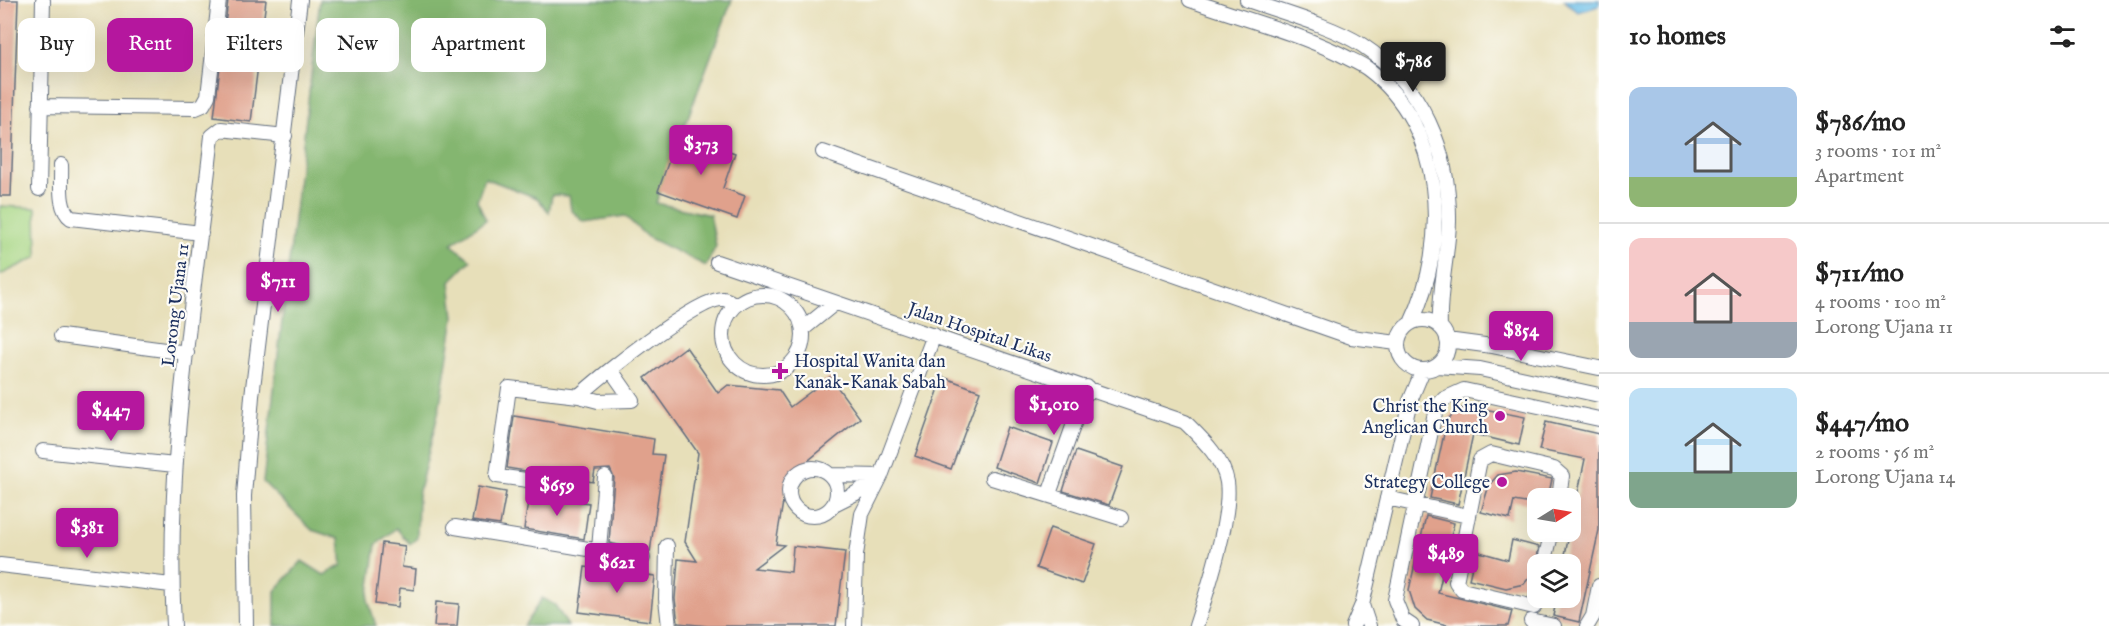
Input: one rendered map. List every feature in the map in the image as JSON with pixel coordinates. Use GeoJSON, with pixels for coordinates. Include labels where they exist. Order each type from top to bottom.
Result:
{"type":"FeatureCollection","features":[{"type":"Feature","properties":{"kind":"street"},"geometry":{"type":"LineString","coordinates":[[39,189],[43,0]]}},
{"type":"Feature","properties":{"kind":"street"},"geometry":{"type":"LineString","coordinates":[[40,106],[196,108],[203,105],[208,96],[219,0]]}},
{"type":"Feature","properties":{"kind":"street"},"geometry":{"type":"LineString","coordinates":[[246,626],[244,496],[254,385],[300,0]]}},
{"type":"Feature","properties":{"kind":"street"},"geometry":{"type":"LineString","coordinates":[[1190,0],[1314,42],[1367,68],[1394,92],[1414,126],[1431,168],[1437,215],[1430,267],[1419,306],[1410,323],[1399,335],[1397,344],[1398,352],[1408,366],[1410,401]]}},
{"type":"Feature","properties":{"kind":"street"},"geometry":{"type":"LineString","coordinates":[[1247,0],[1361,45],[1389,67],[1411,91],[1435,131],[1449,194],[1449,225],[1439,306],[1440,327],[1447,340],[1446,354],[1437,366]]}},
{"type":"Feature","properties":{"kind":"street","name":"Lorong Ujana 11"},"geometry":{"type":"LineString","coordinates":[[174,626],[171,585],[175,465],[212,136],[221,129],[285,136]]}},
{"type":"Feature","properties":{"kind":"street"},"geometry":{"type":"LineString","coordinates":[[823,152],[1351,337],[1397,344]]}},
{"type":"Feature","properties":{"kind":"street"},"geometry":{"type":"LineString","coordinates":[[61,165],[63,206],[70,218],[201,233]]}},
{"type":"Feature","properties":{"kind":"street","name":"Jalan Hospital Likas"},"geometry":{"type":"LineString","coordinates":[[717,262],[1185,422],[1211,448],[1227,481],[1225,515],[1199,623]]}},
{"type":"Feature","properties":{"kind":"street"},"geometry":{"type":"LineString","coordinates":[[787,302],[797,313],[803,329],[799,354],[790,366],[780,372],[755,375],[734,364],[725,350],[722,334],[726,319],[736,305],[747,298],[759,294],[770,295],[787,302],[835,303]]}},
{"type":"Feature","properties":{"kind":"street"},"geometry":{"type":"LineString","coordinates":[[579,396],[684,315],[710,302],[723,299],[736,305]]}},
{"type":"Feature","properties":{"kind":"street"},"geometry":{"type":"LineString","coordinates":[[803,329],[835,303]]}},
{"type":"Feature","properties":{"kind":"street"},"geometry":{"type":"LineString","coordinates":[[1410,323],[1427,320],[1440,327]]}},
{"type":"Feature","properties":{"kind":"street"},"geometry":{"type":"LineString","coordinates":[[854,626],[856,555],[862,514],[881,476],[934,335]]}},
{"type":"Feature","properties":{"kind":"street"},"geometry":{"type":"LineString","coordinates":[[61,336],[187,353]]}},
{"type":"Feature","properties":{"kind":"street"},"geometry":{"type":"LineString","coordinates":[[1447,340],[1492,346],[1599,368]]}},
{"type":"Feature","properties":{"kind":"street"},"geometry":{"type":"LineString","coordinates":[[1408,366],[1423,370],[1437,366],[1480,369],[1599,395]]}},
{"type":"Feature","properties":{"kind":"street"},"geometry":{"type":"LineString","coordinates":[[578,487],[497,476],[509,388],[638,405],[611,370]]}},
{"type":"Feature","properties":{"kind":"street"},"geometry":{"type":"LineString","coordinates":[[1353,626],[1362,605],[1410,401],[1423,370]]}},
{"type":"Feature","properties":{"kind":"street"},"geometry":{"type":"LineString","coordinates":[[1049,494],[1087,387]]}},
{"type":"Feature","properties":{"kind":"street"},"geometry":{"type":"LineString","coordinates":[[1412,626],[1403,620],[1395,600],[1436,408],[1454,393],[1464,390],[1599,419]]}},
{"type":"Feature","properties":{"kind":"street"},"geometry":{"type":"LineString","coordinates":[[1028,401],[1077,419]]}},
{"type":"Feature","properties":{"kind":"street"},"geometry":{"type":"LineString","coordinates":[[44,451],[175,465]]}},
{"type":"Feature","properties":{"kind":"street"},"geometry":{"type":"LineString","coordinates":[[1554,626],[1458,586],[1455,577],[1480,460],[1486,454],[1559,471],[1563,481],[1561,488]]}},
{"type":"Feature","properties":{"kind":"street"},"geometry":{"type":"LineString","coordinates":[[819,468],[831,475],[881,476],[856,493],[834,504],[822,514],[813,516],[798,511],[790,499],[790,484],[803,469],[819,468]]}},
{"type":"Feature","properties":{"kind":"street"},"geometry":{"type":"LineString","coordinates":[[831,475],[836,484],[834,504]]}},
{"type":"Feature","properties":{"kind":"street"},"geometry":{"type":"LineString","coordinates":[[599,549],[605,477]]}},
{"type":"Feature","properties":{"kind":"street"},"geometry":{"type":"LineString","coordinates":[[992,477],[1121,518]]}},
{"type":"Feature","properties":{"kind":"street"},"geometry":{"type":"LineString","coordinates":[[1387,498],[1468,516]]}},
{"type":"Feature","properties":{"kind":"street"},"geometry":{"type":"LineString","coordinates":[[455,527],[643,558]]}},
{"type":"Feature","properties":{"kind":"street"},"geometry":{"type":"LineString","coordinates":[[667,546],[666,599],[669,626]]}},
{"type":"Feature","properties":{"kind":"street"},"geometry":{"type":"LineString","coordinates":[[0,565],[171,585]]}},
{"type":"Feature","properties":{"kind":"street"},"geometry":{"type":"LineString","coordinates":[[1587,626],[1593,616],[1599,586]]}},
{"type":"Feature","properties":{"kind":"street"},"geometry":{"type":"LineString","coordinates":[[1362,605],[1369,626]]}},
{"type":"Feature","properties":{"kind":"green space"},"geometry":{"type":"Polygon","coordinates":[[[320,0],[732,0],[656,203],[710,215],[716,246],[706,266],[647,237],[625,216],[584,222],[571,210],[569,196],[552,195],[549,212],[537,198],[485,178],[477,200],[486,220],[451,244],[471,260],[450,282],[454,317],[439,410],[418,495],[417,538],[410,544],[396,528],[376,545],[368,600],[376,626],[275,626],[275,591],[302,561],[324,575],[342,565],[339,539],[312,530],[263,482],[316,34],[316,72],[399,72],[399,18],[318,18],[320,0]]]}},
{"type":"Feature","properties":{"kind":"green space"},"geometry":{"type":"Polygon","coordinates":[[[0,206],[36,208],[37,257],[0,275],[0,206]]]}},
{"type":"Feature","properties":{"kind":"green space"},"geometry":{"type":"Polygon","coordinates":[[[542,598],[555,605],[568,626],[524,626],[542,598]]]}},
{"type":"Feature","properties":{"kind":"water"},"geometry":{"type":"Polygon","coordinates":[[[1564,0],[1599,0],[1599,6],[1578,12],[1564,0]]]}},
{"type":"Feature","properties":{"kind":"building"},"geometry":{"type":"Polygon","coordinates":[[[0,0],[18,0],[11,196],[0,196],[0,0]]]}},
{"type":"Feature","properties":{"kind":"building"},"geometry":{"type":"Polygon","coordinates":[[[228,0],[266,0],[264,18],[226,18],[228,0]]]}},
{"type":"Feature","properties":{"kind":"building"},"geometry":{"type":"Polygon","coordinates":[[[219,72],[257,72],[251,122],[214,117],[219,72]]]}},
{"type":"Feature","properties":{"kind":"building"},"geometry":{"type":"Polygon","coordinates":[[[679,133],[735,153],[723,188],[745,196],[737,219],[658,191],[679,133]]]}},
{"type":"Feature","properties":{"kind":"building"},"geometry":{"type":"Polygon","coordinates":[[[686,347],[718,393],[728,385],[779,390],[790,407],[830,377],[860,418],[787,478],[776,544],[784,545],[754,568],[791,572],[793,546],[845,552],[836,626],[708,626],[678,623],[675,599],[678,559],[697,561],[685,542],[698,453],[645,378],[686,347]]]}},
{"type":"Feature","properties":{"kind":"building"},"geometry":{"type":"Polygon","coordinates":[[[943,377],[980,391],[951,469],[915,456],[943,377]]]}},
{"type":"Feature","properties":{"kind":"building"},"geometry":{"type":"Polygon","coordinates":[[[1469,406],[1525,417],[1519,445],[1473,434],[1458,504],[1430,498],[1447,420],[1457,410],[1469,406]]]}},
{"type":"Feature","properties":{"kind":"building"},"geometry":{"type":"Polygon","coordinates":[[[514,416],[654,439],[652,454],[664,455],[650,552],[609,543],[614,478],[610,469],[595,470],[593,482],[507,468],[514,416]]]}},
{"type":"Feature","properties":{"kind":"building"},"geometry":{"type":"Polygon","coordinates":[[[1546,422],[1599,434],[1599,530],[1579,622],[1553,616],[1555,608],[1581,608],[1581,554],[1565,554],[1568,542],[1581,542],[1581,488],[1579,488],[1585,459],[1539,450],[1546,422]]]}},
{"type":"Feature","properties":{"kind":"building"},"geometry":{"type":"Polygon","coordinates":[[[1007,427],[1053,443],[1040,483],[994,467],[1007,427]]]}},
{"type":"Feature","properties":{"kind":"building"},"geometry":{"type":"Polygon","coordinates":[[[1076,451],[1123,467],[1109,505],[1063,491],[1076,451]]]}},
{"type":"Feature","properties":{"kind":"building"},"geometry":{"type":"Polygon","coordinates":[[[1516,472],[1552,479],[1550,488],[1527,488],[1527,503],[1514,501],[1510,519],[1481,512],[1489,485],[1498,475],[1516,472]]]}},
{"type":"Feature","properties":{"kind":"building"},"geometry":{"type":"Polygon","coordinates":[[[478,487],[506,492],[500,525],[472,521],[478,487]]]}},
{"type":"Feature","properties":{"kind":"building"},"geometry":{"type":"Polygon","coordinates":[[[529,495],[589,503],[584,539],[524,529],[529,495]]]}},
{"type":"Feature","properties":{"kind":"building"},"geometry":{"type":"Polygon","coordinates":[[[1426,516],[1454,523],[1438,593],[1512,611],[1508,626],[1451,626],[1427,620],[1415,609],[1409,590],[1426,516]]]}},
{"type":"Feature","properties":{"kind":"building"},"geometry":{"type":"Polygon","coordinates":[[[1050,528],[1096,544],[1082,584],[1036,568],[1050,528]]]}},
{"type":"Feature","properties":{"kind":"building"},"geometry":{"type":"Polygon","coordinates":[[[1512,540],[1539,547],[1538,554],[1527,554],[1527,580],[1524,584],[1506,588],[1469,579],[1476,551],[1508,560],[1512,540]]]}},
{"type":"Feature","properties":{"kind":"building"},"geometry":{"type":"Polygon","coordinates":[[[382,543],[405,546],[402,567],[416,569],[414,590],[400,588],[398,607],[375,604],[382,543]]]}},
{"type":"Feature","properties":{"kind":"building"},"geometry":{"type":"Polygon","coordinates":[[[585,567],[655,576],[650,621],[579,612],[585,567]]]}},
{"type":"Feature","properties":{"kind":"building"},"geometry":{"type":"Polygon","coordinates":[[[436,602],[459,604],[457,626],[434,626],[436,602]]]}},
{"type":"Feature","properties":{"kind":"place","name":"Hospital Wanita dan Kanak-Kanak Sabah"},"geometry":{"type":"Point","coordinates":[780,371]}},
{"type":"Feature","properties":{"kind":"place","name":"Christ the King Anglican Church"},"geometry":{"type":"Point","coordinates":[1500,416]}},
{"type":"Feature","properties":{"kind":"place","name":"Strategy College"},"geometry":{"type":"Point","coordinates":[1502,482]}}]}
